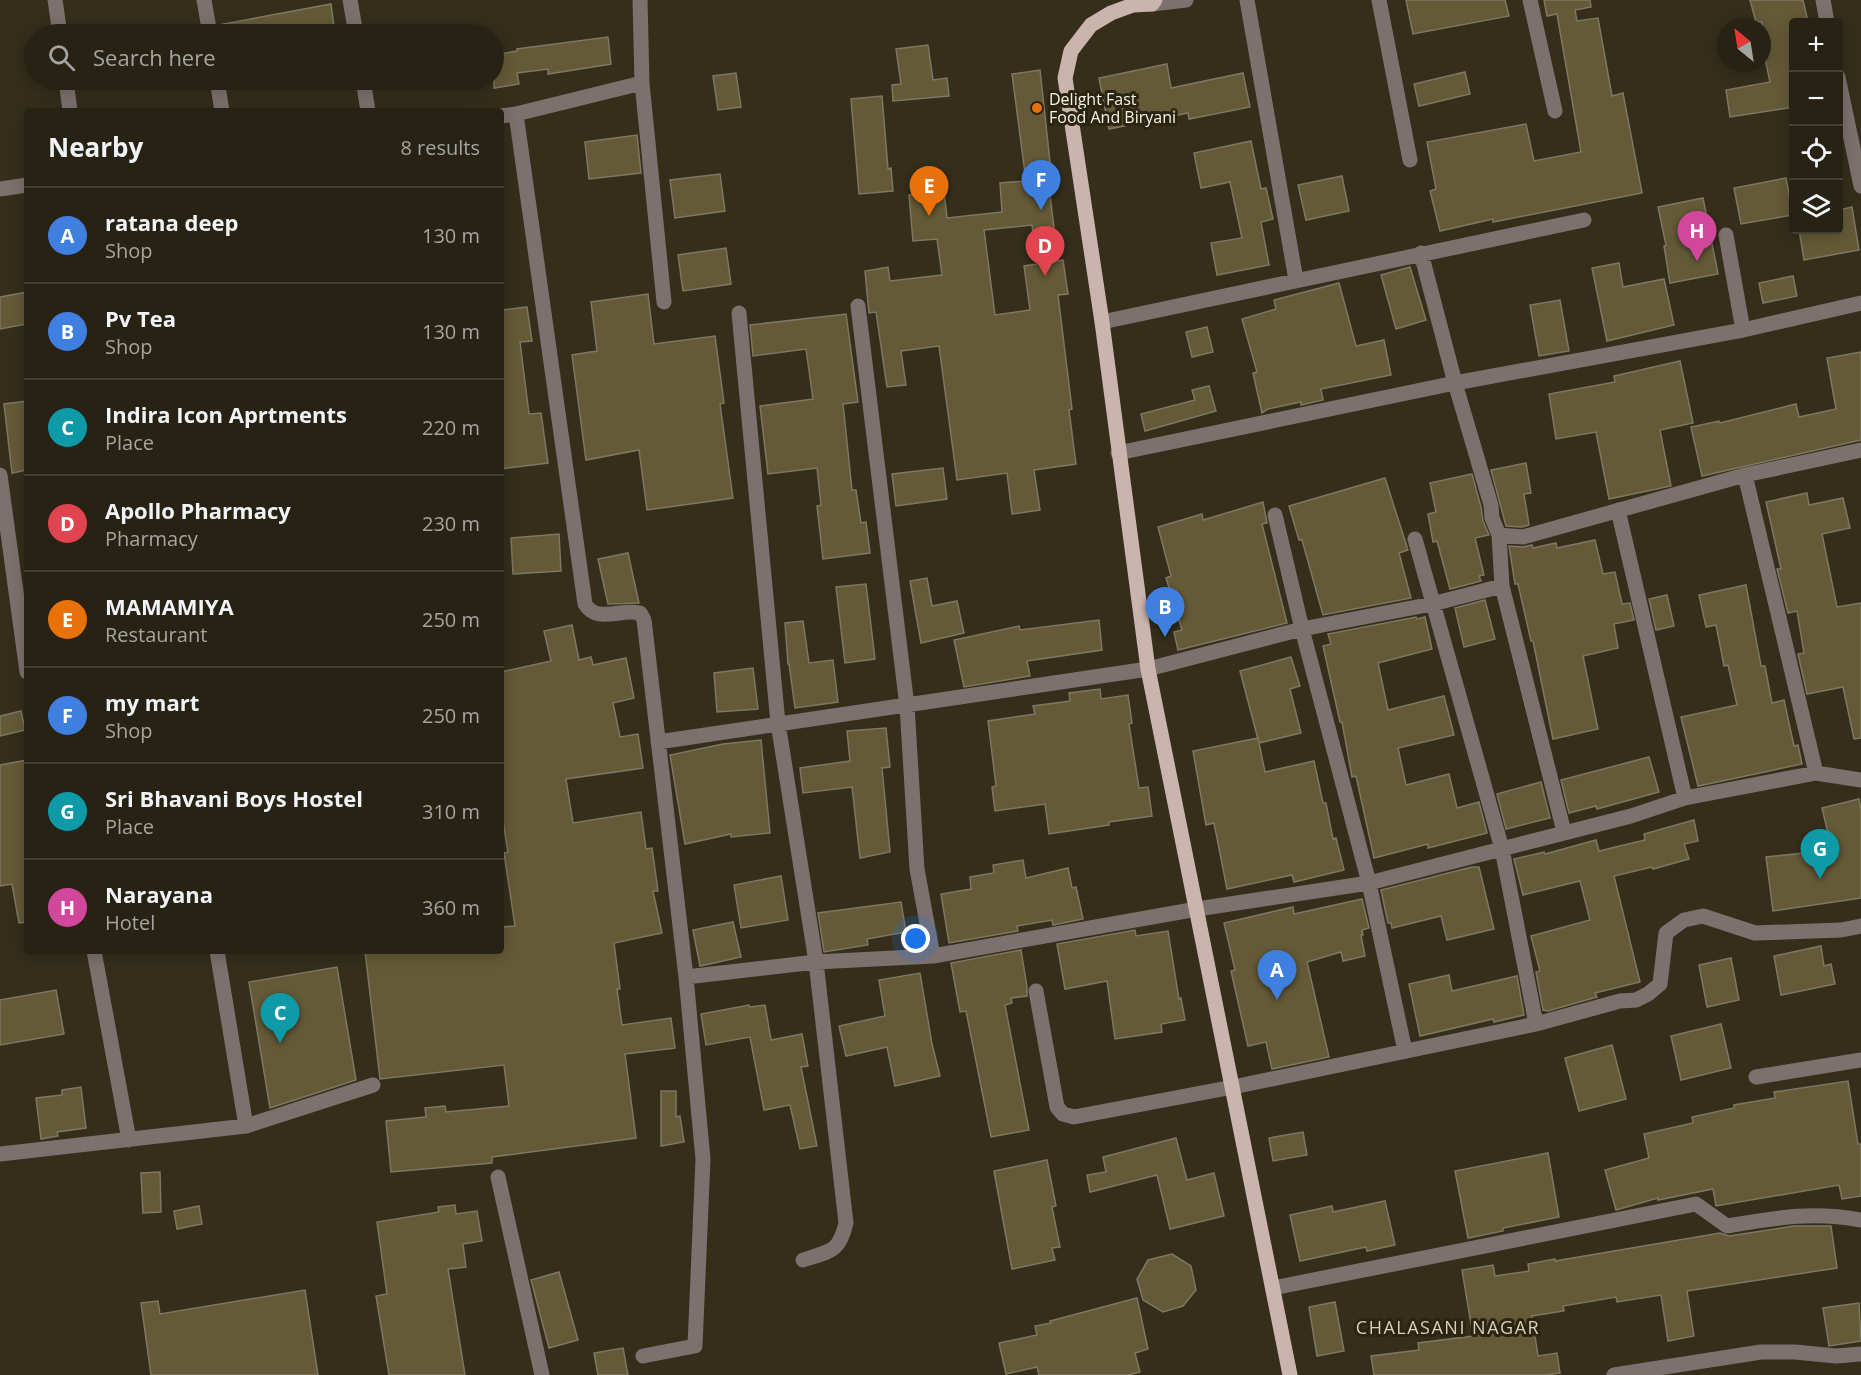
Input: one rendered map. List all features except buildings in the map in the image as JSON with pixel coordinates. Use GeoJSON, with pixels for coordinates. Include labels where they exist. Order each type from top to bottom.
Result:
{"type":"FeatureCollection","features":[{"type":"Feature","properties":{"kind":"main road"},"geometry":{"type":"LineString","coordinates":[[1154,2],[1133,5],[1112,13],[1091,26],[1071,51],[1065,78],[1102,322],[1148,669],[1290,1375]]}},
{"type":"Feature","properties":{"kind":"street"},"geometry":{"type":"LineString","coordinates":[[55,0],[59,24]]}},
{"type":"Feature","properties":{"kind":"street"},"geometry":{"type":"LineString","coordinates":[[204,0],[208,24]]}},
{"type":"Feature","properties":{"kind":"street"},"geometry":{"type":"LineString","coordinates":[[350,0],[354,24]]}},
{"type":"Feature","properties":{"kind":"street"},"geometry":{"type":"LineString","coordinates":[[640,0],[642,83],[664,302]]}},
{"type":"Feature","properties":{"kind":"street"},"geometry":{"type":"LineString","coordinates":[[1154,2],[1186,0]]}},
{"type":"Feature","properties":{"kind":"street"},"geometry":{"type":"LineString","coordinates":[[1247,0],[1296,280]]}},
{"type":"Feature","properties":{"kind":"street"},"geometry":{"type":"LineString","coordinates":[[1379,0],[1410,160]]}},
{"type":"Feature","properties":{"kind":"street"},"geometry":{"type":"LineString","coordinates":[[1530,0],[1555,111]]}},
{"type":"Feature","properties":{"kind":"street"},"geometry":{"type":"LineString","coordinates":[[1822,0],[1826,18]]}},
{"type":"Feature","properties":{"kind":"street"},"geometry":{"type":"LineString","coordinates":[[642,83],[508,115],[585,604],[589,611],[597,615],[632,611],[643,616],[686,977],[703,1159],[695,1346],[643,1356]]}},
{"type":"Feature","properties":{"kind":"street"},"geometry":{"type":"LineString","coordinates":[[67,90],[70,108]]}},
{"type":"Feature","properties":{"kind":"street"},"geometry":{"type":"LineString","coordinates":[[219,90],[222,108]]}},
{"type":"Feature","properties":{"kind":"street"},"geometry":{"type":"LineString","coordinates":[[365,90],[368,108]]}},
{"type":"Feature","properties":{"kind":"street"},"geometry":{"type":"LineString","coordinates":[[1843,97],[1861,186]]}},
{"type":"Feature","properties":{"kind":"street"},"geometry":{"type":"LineString","coordinates":[[0,189],[24,185]]}},
{"type":"Feature","properties":{"kind":"street"},"geometry":{"type":"LineString","coordinates":[[1102,322],[1584,220]]}},
{"type":"Feature","properties":{"kind":"street"},"geometry":{"type":"LineString","coordinates":[[1726,236],[1743,330]]}},
{"type":"Feature","properties":{"kind":"street"},"geometry":{"type":"LineString","coordinates":[[1421,253],[1455,383],[1491,505],[1492,518],[1499,535],[1502,586],[1564,832]]}},
{"type":"Feature","properties":{"kind":"street"},"geometry":{"type":"LineString","coordinates":[[1118,453],[1455,383],[1743,330],[1861,303]]}},
{"type":"Feature","properties":{"kind":"street"},"geometry":{"type":"LineString","coordinates":[[858,306],[907,706],[917,869],[933,956]]}},
{"type":"Feature","properties":{"kind":"street"},"geometry":{"type":"LineString","coordinates":[[739,313],[778,723],[816,962],[846,1223],[842,1240],[833,1250],[803,1260]]}},
{"type":"Feature","properties":{"kind":"street"},"geometry":{"type":"LineString","coordinates":[[1499,535],[1523,537],[1745,475],[1861,450]]}},
{"type":"Feature","properties":{"kind":"street"},"geometry":{"type":"LineString","coordinates":[[0,475],[24,650]]}},
{"type":"Feature","properties":{"kind":"street"},"geometry":{"type":"LineString","coordinates":[[1745,475],[1816,773]]}},
{"type":"Feature","properties":{"kind":"street"},"geometry":{"type":"LineString","coordinates":[[1618,510],[1685,798]]}},
{"type":"Feature","properties":{"kind":"street"},"geometry":{"type":"LineString","coordinates":[[1275,515],[1302,629],[1369,883],[1405,1051]]}},
{"type":"Feature","properties":{"kind":"street"},"geometry":{"type":"LineString","coordinates":[[1415,539],[1502,849],[1536,1024]]}},
{"type":"Feature","properties":{"kind":"street"},"geometry":{"type":"LineString","coordinates":[[658,742],[1148,669],[1302,629],[1432,604],[1502,586]]}},
{"type":"Feature","properties":{"kind":"street"},"geometry":{"type":"LineString","coordinates":[[686,977],[816,962],[933,956],[1197,909],[1369,883],[1631,816],[1685,798],[1816,773],[1861,780]]}},
{"type":"Feature","properties":{"kind":"street"},"geometry":{"type":"LineString","coordinates":[[1036,991],[1057,1107],[1064,1114],[1074,1117],[1233,1087],[1536,1024],[1620,1001],[1636,1000],[1660,984],[1666,933],[1684,920],[1703,916],[1755,933],[1841,930],[1861,926]]}},
{"type":"Feature","properties":{"kind":"street"},"geometry":{"type":"LineString","coordinates":[[95,954],[129,1140]]}},
{"type":"Feature","properties":{"kind":"street"},"geometry":{"type":"LineString","coordinates":[[217,954],[246,1126]]}},
{"type":"Feature","properties":{"kind":"street"},"geometry":{"type":"LineString","coordinates":[[1756,1077],[1861,1060]]}},
{"type":"Feature","properties":{"kind":"street"},"geometry":{"type":"LineString","coordinates":[[0,1154],[246,1126],[374,1085]]}},
{"type":"Feature","properties":{"kind":"street"},"geometry":{"type":"LineString","coordinates":[[498,1177],[542,1375]]}},
{"type":"Feature","properties":{"kind":"street"},"geometry":{"type":"LineString","coordinates":[[1273,1288],[1696,1204],[1727,1226],[1789,1215],[1833,1215],[1861,1220]]}},
{"type":"Feature","properties":{"kind":"street"},"geometry":{"type":"LineString","coordinates":[[1614,1375],[1761,1352],[1795,1352],[1836,1356],[1861,1354]]}},
{"type":"Feature","properties":{"kind":"place","name":"Delight Fast Food And Biryani"},"geometry":{"type":"Point","coordinates":[1037,108]}},
{"type":"Feature","properties":{"kind":"place","name":"my mart"},"geometry":{"type":"Point","coordinates":[1041,210]}},
{"type":"Feature","properties":{"kind":"place","name":"MAMAMIYA"},"geometry":{"type":"Point","coordinates":[929,216]}},
{"type":"Feature","properties":{"kind":"place","name":"Narayana"},"geometry":{"type":"Point","coordinates":[1697,261]}},
{"type":"Feature","properties":{"kind":"place","name":"Apollo Pharmacy"},"geometry":{"type":"Point","coordinates":[1045,276]}},
{"type":"Feature","properties":{"kind":"place","name":"Pv Tea"},"geometry":{"type":"Point","coordinates":[1165,637]}},
{"type":"Feature","properties":{"kind":"place","name":"Sri Bhavani Boys Hostel"},"geometry":{"type":"Point","coordinates":[1820,879]}},
{"type":"Feature","properties":{"kind":"place","name":"ratana deep"},"geometry":{"type":"Point","coordinates":[1277,1000]}},
{"type":"Feature","properties":{"kind":"place","name":"Indira Icon Aprtments"},"geometry":{"type":"Point","coordinates":[280,1043]}},
{"type":"Feature","properties":{"kind":"district","name":"CHALASANI NAGAR"},"geometry":{"type":"Point","coordinates":[1448,1328]}}]}
